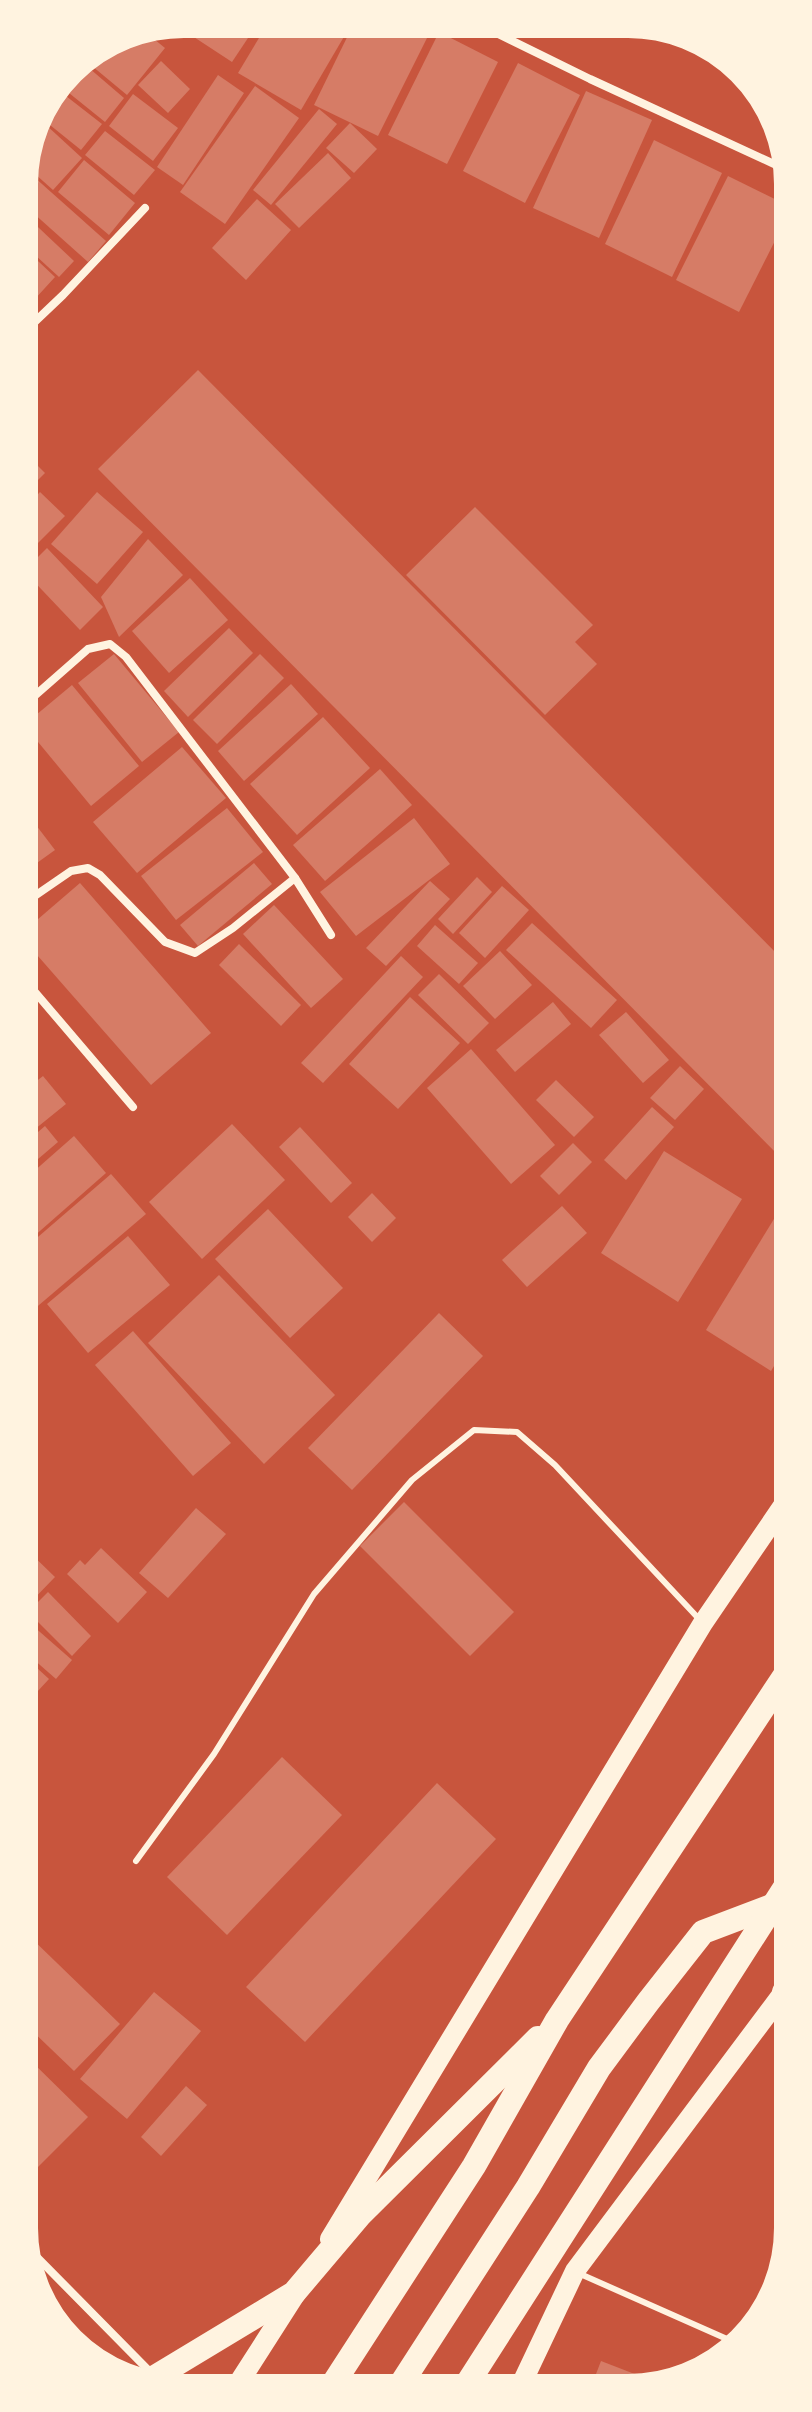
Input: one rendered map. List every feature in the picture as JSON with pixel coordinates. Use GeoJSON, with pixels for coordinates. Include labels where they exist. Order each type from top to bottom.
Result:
{"type":"FeatureCollection","features":[{"type":"Feature","properties":{"kind":"highway"},"geometry":{"type":"LineString","coordinates":[[338,2376],[474,2166],[557,2020],[776,1689]]}},
{"type":"Feature","properties":{"kind":"highway"},"geometry":{"type":"LineString","coordinates":[[406,2376],[528,2187],[599,2068],[648,2002],[703,1932],[776,1904]]}},
{"type":"Feature","properties":{"kind":"highway"},"geometry":{"type":"LineString","coordinates":[[472,2376],[669,2066],[776,1906]]}},
{"type":"Feature","properties":{"kind":"highway"},"geometry":{"type":"LineString","coordinates":[[160,2374],[294,2293],[360,2215],[557,2020]]}},
{"type":"Feature","properties":{"kind":"main road"},"geometry":{"type":"LineString","coordinates":[[244,2376],[703,1623],[776,1516]]}},
{"type":"Feature","properties":{"kind":"main road"},"geometry":{"type":"LineString","coordinates":[[525,2376],[575,2271],[776,2003]]}},
{"type":"Feature","properties":{"kind":"street"},"geometry":{"type":"LineString","coordinates":[[503,36],[774,164]]}},
{"type":"Feature","properties":{"kind":"street"},"geometry":{"type":"LineString","coordinates":[[36,321],[145,208]]}},
{"type":"Feature","properties":{"kind":"street"},"geometry":{"type":"LineString","coordinates":[[36,695],[88,649],[110,644],[126,657],[295,878],[331,935]]}},
{"type":"Feature","properties":{"kind":"street"},"geometry":{"type":"LineString","coordinates":[[36,895],[71,871],[88,868],[100,875],[165,942],[195,953],[233,928],[295,878]]}},
{"type":"Feature","properties":{"kind":"street"},"geometry":{"type":"LineString","coordinates":[[36,993],[133,1107]]}},
{"type":"Feature","properties":{"kind":"street"},"geometry":{"type":"LineString","coordinates":[[40,2260],[150,2372]]}},
{"type":"Feature","properties":{"kind":"lane"},"geometry":{"type":"LineString","coordinates":[[136,1861],[214,1754],[314,1594],[412,1480],[474,1430],[517,1432],[555,1465],[703,1623]]}},
{"type":"Feature","properties":{"kind":"lane"},"geometry":{"type":"LineString","coordinates":[[575,2271],[726,2339]]}},
{"type":"Feature","properties":{"kind":"building"},"geometry":{"type":"Polygon","coordinates":[[[192,36],[249,36],[232,62],[192,36]]]}},
{"type":"Feature","properties":{"kind":"building"},"geometry":{"type":"Polygon","coordinates":[[[260,36],[344,36],[301,110],[238,73],[260,36]]]}},
{"type":"Feature","properties":{"kind":"building"},"geometry":{"type":"Polygon","coordinates":[[[348,36],[428,36],[378,136],[314,105],[348,36]]]}},
{"type":"Feature","properties":{"kind":"building"},"geometry":{"type":"Polygon","coordinates":[[[437,36],[447,36],[498,62],[447,164],[388,135],[437,36]]]}},
{"type":"Feature","properties":{"kind":"building"},"geometry":{"type":"Polygon","coordinates":[[[154,39],[165,48],[127,95],[94,67],[119,51],[154,39]]]}},
{"type":"Feature","properties":{"kind":"building"},"geometry":{"type":"Polygon","coordinates":[[[161,61],[190,89],[168,113],[138,85],[161,61]]]}},
{"type":"Feature","properties":{"kind":"building"},"geometry":{"type":"Polygon","coordinates":[[[518,63],[580,95],[525,203],[463,171],[518,63]]]}},
{"type":"Feature","properties":{"kind":"building"},"geometry":{"type":"Polygon","coordinates":[[[91,69],[124,98],[105,122],[69,93],[91,69]]]}},
{"type":"Feature","properties":{"kind":"building"},"geometry":{"type":"Polygon","coordinates":[[[218,75],[244,93],[183,185],[157,167],[218,75]]]}},
{"type":"Feature","properties":{"kind":"building"},"geometry":{"type":"Polygon","coordinates":[[[255,86],[299,118],[225,224],[180,192],[255,86]]]}},
{"type":"Feature","properties":{"kind":"building"},"geometry":{"type":"Polygon","coordinates":[[[586,91],[652,120],[599,238],[533,208],[586,91]]]}},
{"type":"Feature","properties":{"kind":"building"},"geometry":{"type":"Polygon","coordinates":[[[133,94],[178,128],[153,161],[109,126],[133,94]]]}},
{"type":"Feature","properties":{"kind":"building"},"geometry":{"type":"Polygon","coordinates":[[[66,96],[102,124],[81,150],[49,124],[66,96]]]}},
{"type":"Feature","properties":{"kind":"building"},"geometry":{"type":"Polygon","coordinates":[[[319,109],[337,124],[271,205],[253,190],[319,109]]]}},
{"type":"Feature","properties":{"kind":"building"},"geometry":{"type":"Polygon","coordinates":[[[350,123],[377,149],[354,173],[326,148],[350,123]]]}},
{"type":"Feature","properties":{"kind":"building"},"geometry":{"type":"Polygon","coordinates":[[[47,126],[82,158],[53,190],[36,175],[47,126]]]}},
{"type":"Feature","properties":{"kind":"building"},"geometry":{"type":"Polygon","coordinates":[[[105,131],[155,170],[134,195],[85,155],[105,131]]]}},
{"type":"Feature","properties":{"kind":"building"},"geometry":{"type":"Polygon","coordinates":[[[654,140],[722,173],[672,277],[605,244],[654,140]]]}},
{"type":"Feature","properties":{"kind":"building"},"geometry":{"type":"Polygon","coordinates":[[[328,153],[351,178],[299,228],[275,204],[328,153]]]}},
{"type":"Feature","properties":{"kind":"building"},"geometry":{"type":"Polygon","coordinates":[[[84,160],[135,203],[109,235],[58,192],[84,160]]]}},
{"type":"Feature","properties":{"kind":"building"},"geometry":{"type":"Polygon","coordinates":[[[728,176],[776,200],[776,239],[739,312],[676,280],[728,176]]]}},
{"type":"Feature","properties":{"kind":"building"},"geometry":{"type":"Polygon","coordinates":[[[36,179],[106,241],[88,262],[36,216],[36,179]]]}},
{"type":"Feature","properties":{"kind":"building"},"geometry":{"type":"Polygon","coordinates":[[[257,199],[291,230],[246,280],[212,248],[257,199]]]}},
{"type":"Feature","properties":{"kind":"building"},"geometry":{"type":"Polygon","coordinates":[[[36,225],[74,261],[59,277],[36,256],[36,225]]]}},
{"type":"Feature","properties":{"kind":"building"},"geometry":{"type":"Polygon","coordinates":[[[36,259],[55,277],[36,298],[36,259]]]}},
{"type":"Feature","properties":{"kind":"building"},"geometry":{"type":"Polygon","coordinates":[[[198,370],[776,953],[776,1153],[98,469],[198,370]]]}},
{"type":"Feature","properties":{"kind":"building"},"geometry":{"type":"Polygon","coordinates":[[[36,464],[45,473],[36,482],[36,464]]]}},
{"type":"Feature","properties":{"kind":"building"},"geometry":{"type":"Polygon","coordinates":[[[40,492],[65,516],[36,545],[36,496],[40,492]]]}},
{"type":"Feature","properties":{"kind":"building"},"geometry":{"type":"Polygon","coordinates":[[[97,492],[143,532],[97,584],[51,544],[97,492]]]}},
{"type":"Feature","properties":{"kind":"building"},"geometry":{"type":"Polygon","coordinates":[[[475,507],[593,625],[575,642],[597,664],[545,715],[406,575],[475,507]]]}},
{"type":"Feature","properties":{"kind":"building"},"geometry":{"type":"Polygon","coordinates":[[[148,539],[183,575],[119,637],[101,597],[148,539]]]}},
{"type":"Feature","properties":{"kind":"building"},"geometry":{"type":"Polygon","coordinates":[[[47,548],[103,607],[80,630],[36,584],[36,559],[47,548]]]}},
{"type":"Feature","properties":{"kind":"building"},"geometry":{"type":"Polygon","coordinates":[[[190,578],[228,620],[169,673],[132,631],[190,578]]]}},
{"type":"Feature","properties":{"kind":"building"},"geometry":{"type":"Polygon","coordinates":[[[229,628],[253,653],[188,717],[164,691],[229,628]]]}},
{"type":"Feature","properties":{"kind":"building"},"geometry":{"type":"Polygon","coordinates":[[[114,654],[179,732],[142,762],[78,683],[114,654]]]}},
{"type":"Feature","properties":{"kind":"building"},"geometry":{"type":"Polygon","coordinates":[[[260,654],[284,678],[217,744],[193,720],[260,654]]]}},
{"type":"Feature","properties":{"kind":"building"},"geometry":{"type":"Polygon","coordinates":[[[291,684],[318,714],[244,781],[218,751],[291,684]]]}},
{"type":"Feature","properties":{"kind":"building"},"geometry":{"type":"Polygon","coordinates":[[[72,685],[139,766],[91,806],[36,740],[36,715],[72,685]]]}},
{"type":"Feature","properties":{"kind":"building"},"geometry":{"type":"Polygon","coordinates":[[[323,717],[370,768],[297,835],[250,784],[323,717]]]}},
{"type":"Feature","properties":{"kind":"building"},"geometry":{"type":"Polygon","coordinates":[[[182,747],[226,798],[137,873],[93,822],[182,747]]]}},
{"type":"Feature","properties":{"kind":"building"},"geometry":{"type":"Polygon","coordinates":[[[380,769],[412,805],[325,881],[293,845],[380,769]]]}},
{"type":"Feature","properties":{"kind":"building"},"geometry":{"type":"Polygon","coordinates":[[[227,808],[263,852],[176,920],[141,876],[227,808]]]}},
{"type":"Feature","properties":{"kind":"building"},"geometry":{"type":"Polygon","coordinates":[[[414,818],[450,864],[356,936],[320,892],[414,818]]]}},
{"type":"Feature","properties":{"kind":"building"},"geometry":{"type":"Polygon","coordinates":[[[36,825],[55,850],[36,864],[36,825]]]}},
{"type":"Feature","properties":{"kind":"building"},"geometry":{"type":"Polygon","coordinates":[[[254,863],[272,884],[198,946],[180,925],[254,863]]]}},
{"type":"Feature","properties":{"kind":"building"},"geometry":{"type":"Polygon","coordinates":[[[477,877],[492,892],[453,934],[438,919],[477,877]]]}},
{"type":"Feature","properties":{"kind":"building"},"geometry":{"type":"Polygon","coordinates":[[[430,881],[450,899],[386,966],[366,948],[430,881]]]}},
{"type":"Feature","properties":{"kind":"building"},"geometry":{"type":"Polygon","coordinates":[[[80,883],[211,1033],[151,1085],[36,954],[36,921],[80,883]]]}},
{"type":"Feature","properties":{"kind":"building"},"geometry":{"type":"Polygon","coordinates":[[[502,886],[529,910],[485,958],[459,933],[502,886]]]}},
{"type":"Feature","properties":{"kind":"building"},"geometry":{"type":"Polygon","coordinates":[[[274,905],[343,979],[311,1008],[243,934],[274,905]]]}},
{"type":"Feature","properties":{"kind":"building"},"geometry":{"type":"Polygon","coordinates":[[[532,923],[617,1000],[591,1028],[506,950],[532,923]]]}},
{"type":"Feature","properties":{"kind":"building"},"geometry":{"type":"Polygon","coordinates":[[[435,925],[478,963],[459,984],[417,946],[435,925]]]}},
{"type":"Feature","properties":{"kind":"building"},"geometry":{"type":"Polygon","coordinates":[[[239,944],[301,1005],[281,1026],[219,965],[239,944]]]}},
{"type":"Feature","properties":{"kind":"building"},"geometry":{"type":"Polygon","coordinates":[[[500,951],[532,985],[495,1019],[463,986],[500,951]]]}},
{"type":"Feature","properties":{"kind":"building"},"geometry":{"type":"Polygon","coordinates":[[[401,956],[423,977],[323,1083],[301,1063],[401,956]]]}},
{"type":"Feature","properties":{"kind":"building"},"geometry":{"type":"Polygon","coordinates":[[[439,974],[489,1023],[468,1044],[418,995],[439,974]]]}},
{"type":"Feature","properties":{"kind":"building"},"geometry":{"type":"Polygon","coordinates":[[[410,997],[460,1043],[398,1109],[349,1064],[410,997]]]}},
{"type":"Feature","properties":{"kind":"building"},"geometry":{"type":"Polygon","coordinates":[[[553,1002],[571,1024],[515,1072],[496,1050],[553,1002]]]}},
{"type":"Feature","properties":{"kind":"building"},"geometry":{"type":"Polygon","coordinates":[[[626,1012],[669,1060],[643,1083],[599,1035],[626,1012]]]}},
{"type":"Feature","properties":{"kind":"building"},"geometry":{"type":"Polygon","coordinates":[[[471,1049],[555,1145],[511,1184],[427,1088],[471,1049]]]}},
{"type":"Feature","properties":{"kind":"building"},"geometry":{"type":"Polygon","coordinates":[[[680,1066],[704,1089],[675,1120],[650,1098],[680,1066]]]}},
{"type":"Feature","properties":{"kind":"building"},"geometry":{"type":"Polygon","coordinates":[[[43,1076],[66,1104],[36,1128],[36,1082],[43,1076]]]}},
{"type":"Feature","properties":{"kind":"building"},"geometry":{"type":"Polygon","coordinates":[[[556,1080],[594,1117],[574,1137],[536,1100],[556,1080]]]}},
{"type":"Feature","properties":{"kind":"building"},"geometry":{"type":"Polygon","coordinates":[[[652,1107],[674,1127],[626,1180],[604,1160],[652,1107]]]}},
{"type":"Feature","properties":{"kind":"building"},"geometry":{"type":"Polygon","coordinates":[[[232,1124],[285,1180],[202,1259],[149,1202],[232,1124]]]}},
{"type":"Feature","properties":{"kind":"building"},"geometry":{"type":"Polygon","coordinates":[[[45,1126],[58,1142],[36,1161],[36,1134],[45,1126]]]}},
{"type":"Feature","properties":{"kind":"building"},"geometry":{"type":"Polygon","coordinates":[[[300,1127],[352,1183],[331,1203],[279,1147],[300,1127]]]}},
{"type":"Feature","properties":{"kind":"building"},"geometry":{"type":"Polygon","coordinates":[[[74,1136],[106,1173],[36,1234],[36,1169],[74,1136]]]}},
{"type":"Feature","properties":{"kind":"building"},"geometry":{"type":"Polygon","coordinates":[[[573,1143],[592,1162],[559,1195],[540,1176],[573,1143]]]}},
{"type":"Feature","properties":{"kind":"building"},"geometry":{"type":"Polygon","coordinates":[[[664,1151],[742,1199],[678,1302],[601,1253],[664,1151]]]}},
{"type":"Feature","properties":{"kind":"building"},"geometry":{"type":"Polygon","coordinates":[[[111,1174],[146,1214],[36,1308],[36,1239],[111,1174]]]}},
{"type":"Feature","properties":{"kind":"building"},"geometry":{"type":"Polygon","coordinates":[[[372,1193],[396,1218],[372,1242],[348,1217],[372,1193]]]}},
{"type":"Feature","properties":{"kind":"building"},"geometry":{"type":"Polygon","coordinates":[[[562,1206],[587,1233],[527,1287],[502,1260],[562,1206]]]}},
{"type":"Feature","properties":{"kind":"building"},"geometry":{"type":"Polygon","coordinates":[[[268,1209],[343,1288],[290,1338],[215,1259],[268,1209]]]}},
{"type":"Feature","properties":{"kind":"building"},"geometry":{"type":"Polygon","coordinates":[[[776,1216],[776,1363],[771,1371],[706,1330],[776,1216]]]}},
{"type":"Feature","properties":{"kind":"building"},"geometry":{"type":"Polygon","coordinates":[[[128,1236],[170,1285],[88,1353],[47,1304],[128,1236]]]}},
{"type":"Feature","properties":{"kind":"building"},"geometry":{"type":"Polygon","coordinates":[[[219,1275],[335,1395],[264,1464],[148,1343],[219,1275]]]}},
{"type":"Feature","properties":{"kind":"building"},"geometry":{"type":"Polygon","coordinates":[[[439,1313],[483,1356],[352,1490],[308,1448],[439,1313]]]}},
{"type":"Feature","properties":{"kind":"building"},"geometry":{"type":"Polygon","coordinates":[[[133,1331],[231,1443],[193,1476],[95,1365],[133,1331]]]}},
{"type":"Feature","properties":{"kind":"building"},"geometry":{"type":"Polygon","coordinates":[[[404,1502],[514,1612],[470,1656],[360,1546],[404,1502]]]}},
{"type":"Feature","properties":{"kind":"building"},"geometry":{"type":"Polygon","coordinates":[[[196,1508],[226,1534],[168,1598],[139,1573],[196,1508]]]}},
{"type":"Feature","properties":{"kind":"building"},"geometry":{"type":"Polygon","coordinates":[[[101,1548],[147,1592],[118,1623],[67,1574],[80,1560],[85,1565],[101,1548]]]}},
{"type":"Feature","properties":{"kind":"building"},"geometry":{"type":"Polygon","coordinates":[[[36,1559],[55,1577],[36,1597],[36,1559]]]}},
{"type":"Feature","properties":{"kind":"building"},"geometry":{"type":"Polygon","coordinates":[[[48,1592],[91,1636],[72,1656],[36,1620],[36,1604],[48,1592]]]}},
{"type":"Feature","properties":{"kind":"building"},"geometry":{"type":"Polygon","coordinates":[[[36,1628],[72,1660],[56,1679],[36,1662],[36,1628]]]}},
{"type":"Feature","properties":{"kind":"building"},"geometry":{"type":"Polygon","coordinates":[[[36,1667],[49,1679],[36,1693],[36,1667]]]}},
{"type":"Feature","properties":{"kind":"building"},"geometry":{"type":"Polygon","coordinates":[[[282,1757],[342,1815],[227,1935],[167,1877],[282,1757]]]}},
{"type":"Feature","properties":{"kind":"building"},"geometry":{"type":"Polygon","coordinates":[[[437,1783],[496,1839],[305,2042],[246,1987],[437,1783]]]}},
{"type":"Feature","properties":{"kind":"building"},"geometry":{"type":"Polygon","coordinates":[[[36,1943],[120,2024],[74,2071],[36,2035],[36,1943]]]}},
{"type":"Feature","properties":{"kind":"building"},"geometry":{"type":"Polygon","coordinates":[[[154,1992],[201,2031],[127,2119],[80,2079],[154,1992]]]}},
{"type":"Feature","properties":{"kind":"building"},"geometry":{"type":"Polygon","coordinates":[[[36,2066],[88,2117],[36,2169],[36,2066]]]}},
{"type":"Feature","properties":{"kind":"building"},"geometry":{"type":"Polygon","coordinates":[[[186,2086],[207,2105],[161,2156],[141,2137],[186,2086]]]}},
{"type":"Feature","properties":{"kind":"building"},"geometry":{"type":"Polygon","coordinates":[[[601,2361],[638,2375],[628,2376],[595,2376],[601,2361]]]}}]}
